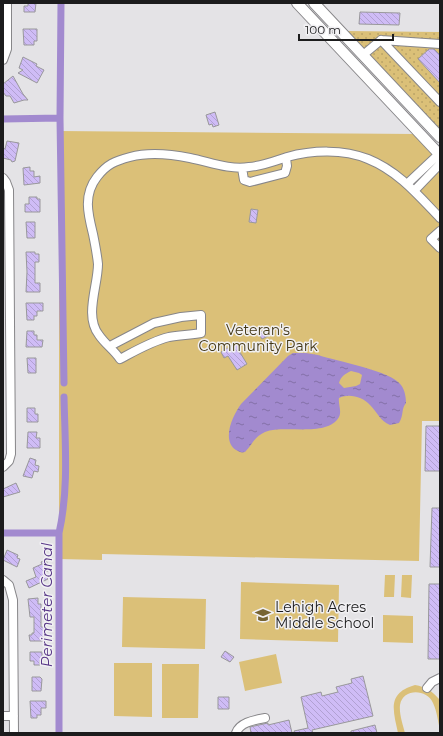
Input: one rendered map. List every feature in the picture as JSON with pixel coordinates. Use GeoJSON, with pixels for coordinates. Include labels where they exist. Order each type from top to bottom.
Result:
{"type":"FeatureCollection","features":[{"type":"Feature","properties":{"kind":"main road"},"geometry":{"type":"LineString","coordinates":[[297,3],[440,157]]}},
{"type":"Feature","properties":{"kind":"main road"},"geometry":{"type":"LineString","coordinates":[[316,5],[317,24]]}},
{"type":"Feature","properties":{"kind":"main road"},"geometry":{"type":"LineString","coordinates":[[316,5],[440,137]]}},
{"type":"Feature","properties":{"kind":"street"},"geometry":{"type":"LineString","coordinates":[[3,60],[8,50],[7,3]]}},
{"type":"Feature","properties":{"kind":"street"},"geometry":{"type":"LineString","coordinates":[[381,40],[440,102]]}},
{"type":"Feature","properties":{"kind":"street"},"geometry":{"type":"LineString","coordinates":[[364,56],[381,40],[440,44]]}},
{"type":"Feature","properties":{"kind":"street"},"geometry":{"type":"LineString","coordinates":[[110,346],[154,322],[181,317],[201,315],[201,333],[169,337],[146,346],[120,359],[110,346],[98,335],[93,320],[93,306],[98,264],[87,203],[90,188],[98,175],[112,162],[118,159],[148,154],[182,157],[218,166],[242,168],[257,166],[309,152],[347,153],[368,159],[386,168],[407,184],[440,218]]}},
{"type":"Feature","properties":{"kind":"street"},"geometry":{"type":"LineString","coordinates":[[407,184],[440,157]]}},
{"type":"Feature","properties":{"kind":"street"},"geometry":{"type":"LineString","coordinates":[[414,191],[440,157]]}},
{"type":"Feature","properties":{"kind":"street"},"geometry":{"type":"LineString","coordinates":[[242,168],[244,180],[250,182],[285,173],[287,166],[286,158]]}},
{"type":"Feature","properties":{"kind":"street"},"geometry":{"type":"LineString","coordinates":[[3,178],[9,190],[6,258],[6,338],[11,454],[9,461],[3,467]]}},
{"type":"Feature","properties":{"kind":"street"},"geometry":{"type":"LineString","coordinates":[[440,231],[431,238],[440,248]]}},
{"type":"Feature","properties":{"kind":"street"},"geometry":{"type":"LineString","coordinates":[[6,583],[13,600],[14,733]]}},
{"type":"Feature","properties":{"kind":"street"},"geometry":{"type":"LineString","coordinates":[[427,688],[432,682],[440,678]]}},
{"type":"Feature","properties":{"kind":"street"},"geometry":{"type":"LineString","coordinates":[[3,716],[14,716]]}},
{"type":"Feature","properties":{"kind":"street"},"geometry":{"type":"LineString","coordinates":[[236,733],[237,730],[246,723],[265,718]]}},
{"type":"Feature","properties":{"kind":"green space"},"geometry":{"type":"Polygon","coordinates":[[[346,31],[440,32],[440,129],[438,130],[346,31]]]}},
{"type":"Feature","properties":{"kind":"green space","name":"Veteran's Community Park"},"geometry":{"type":"Polygon","coordinates":[[[59,131],[415,134],[440,160],[440,421],[422,421],[419,561],[102,554],[102,560],[59,559],[59,131]]]}},
{"type":"Feature","properties":{"kind":"green space"},"geometry":{"type":"Polygon","coordinates":[[[385,575],[395,575],[394,597],[384,597],[385,575]]]}},
{"type":"Feature","properties":{"kind":"green space"},"geometry":{"type":"Polygon","coordinates":[[[402,575],[412,575],[411,598],[401,597],[402,575]]]}},
{"type":"Feature","properties":{"kind":"green space"},"geometry":{"type":"Polygon","coordinates":[[[241,582],[339,585],[338,642],[240,639],[241,582]]]}},
{"type":"Feature","properties":{"kind":"green space"},"geometry":{"type":"Polygon","coordinates":[[[123,597],[206,599],[205,649],[122,647],[123,597]]]}},
{"type":"Feature","properties":{"kind":"green space"},"geometry":{"type":"Polygon","coordinates":[[[383,615],[413,616],[413,643],[383,642],[383,615]]]}},
{"type":"Feature","properties":{"kind":"green space"},"geometry":{"type":"Polygon","coordinates":[[[276,654],[282,683],[245,691],[239,662],[276,654]]]}},
{"type":"Feature","properties":{"kind":"green space"},"geometry":{"type":"Polygon","coordinates":[[[114,663],[152,663],[152,717],[114,716],[114,663]]]}},
{"type":"Feature","properties":{"kind":"green space"},"geometry":{"type":"Polygon","coordinates":[[[162,664],[199,664],[198,718],[162,718],[162,664]]]}},
{"type":"Feature","properties":{"kind":"green space"},"geometry":{"type":"Polygon","coordinates":[[[415,685],[428,690],[439,699],[440,730],[436,709],[430,698],[421,693],[415,692],[410,693],[402,699],[400,712],[405,733],[398,733],[394,703],[400,693],[406,688],[415,685]]]}},
{"type":"Feature","properties":{"kind":"water"},"geometry":{"type":"Polygon","coordinates":[[[293,353],[318,355],[376,371],[396,380],[401,385],[406,399],[399,423],[390,425],[381,419],[367,402],[360,398],[347,396],[339,398],[339,417],[333,423],[325,427],[315,429],[283,429],[265,432],[256,438],[245,452],[236,450],[229,440],[229,434],[232,421],[238,409],[241,404],[288,356],[293,353]],[[351,371],[341,379],[339,383],[344,388],[360,384],[362,375],[351,371]]]}},
{"type":"Feature","properties":{"kind":"building"},"geometry":{"type":"Polygon","coordinates":[[[28,3],[36,3],[35,12],[24,12],[24,6],[28,6],[28,3]]]}},
{"type":"Feature","properties":{"kind":"building"},"geometry":{"type":"Polygon","coordinates":[[[360,12],[400,13],[399,25],[359,24],[360,12]]]}},
{"type":"Feature","properties":{"kind":"building"},"geometry":{"type":"Polygon","coordinates":[[[23,29],[37,29],[37,41],[34,41],[34,45],[24,45],[23,29]]]}},
{"type":"Feature","properties":{"kind":"building"},"geometry":{"type":"Polygon","coordinates":[[[429,49],[434,49],[440,55],[440,83],[418,59],[429,49]]]}},
{"type":"Feature","properties":{"kind":"building"},"geometry":{"type":"Polygon","coordinates":[[[23,57],[37,64],[36,66],[44,70],[37,83],[18,73],[23,70],[19,68],[23,57]]]}},
{"type":"Feature","properties":{"kind":"building"},"geometry":{"type":"Polygon","coordinates":[[[13,76],[28,100],[14,103],[10,96],[6,96],[3,92],[3,84],[13,76]]]}},
{"type":"Feature","properties":{"kind":"building"},"geometry":{"type":"Polygon","coordinates":[[[215,112],[219,125],[213,127],[212,124],[209,125],[206,115],[215,112]]]}},
{"type":"Feature","properties":{"kind":"building"},"geometry":{"type":"Polygon","coordinates":[[[7,141],[19,143],[15,161],[12,162],[11,160],[3,158],[3,148],[5,149],[7,141]]]}},
{"type":"Feature","properties":{"kind":"building"},"geometry":{"type":"Polygon","coordinates":[[[30,167],[30,171],[34,171],[34,177],[40,176],[40,183],[24,185],[23,168],[30,167]]]}},
{"type":"Feature","properties":{"kind":"building"},"geometry":{"type":"Polygon","coordinates":[[[29,197],[37,197],[37,199],[40,199],[40,212],[25,212],[25,204],[29,204],[29,197]]]}},
{"type":"Feature","properties":{"kind":"building"},"geometry":{"type":"Polygon","coordinates":[[[251,209],[258,210],[256,223],[249,222],[251,209]]]}},
{"type":"Feature","properties":{"kind":"building"},"geometry":{"type":"Polygon","coordinates":[[[26,222],[35,222],[35,238],[27,238],[26,222]]]}},
{"type":"Feature","properties":{"kind":"building"},"geometry":{"type":"Polygon","coordinates":[[[26,252],[35,252],[35,254],[39,254],[39,262],[35,262],[35,283],[40,283],[40,292],[26,292],[26,252]]]}},
{"type":"Feature","properties":{"kind":"building"},"geometry":{"type":"Polygon","coordinates":[[[26,303],[43,303],[43,311],[37,311],[37,316],[34,316],[34,320],[27,320],[26,303]]]}},
{"type":"Feature","properties":{"kind":"building"},"geometry":{"type":"Polygon","coordinates":[[[269,328],[272,334],[262,339],[258,333],[269,328]]]}},
{"type":"Feature","properties":{"kind":"building"},"geometry":{"type":"Polygon","coordinates":[[[27,331],[34,331],[34,335],[37,335],[37,340],[43,340],[42,347],[26,347],[27,331]]]}},
{"type":"Feature","properties":{"kind":"building"},"geometry":{"type":"Polygon","coordinates":[[[238,342],[241,347],[238,349],[247,364],[237,370],[228,356],[224,358],[221,352],[238,342]]]}},
{"type":"Feature","properties":{"kind":"building"},"geometry":{"type":"Polygon","coordinates":[[[27,358],[36,358],[36,373],[28,373],[27,358]]]}},
{"type":"Feature","properties":{"kind":"building"},"geometry":{"type":"Polygon","coordinates":[[[27,408],[35,408],[35,414],[38,414],[38,422],[27,422],[27,408]]]}},
{"type":"Feature","properties":{"kind":"building"},"geometry":{"type":"Polygon","coordinates":[[[426,426],[440,426],[440,471],[425,471],[426,426]]]}},
{"type":"Feature","properties":{"kind":"building"},"geometry":{"type":"Polygon","coordinates":[[[28,432],[37,432],[36,438],[40,438],[40,448],[27,448],[28,432]]]}},
{"type":"Feature","properties":{"kind":"building"},"geometry":{"type":"Polygon","coordinates":[[[30,458],[36,460],[35,465],[39,466],[38,472],[34,471],[32,478],[23,476],[30,458]]]}},
{"type":"Feature","properties":{"kind":"building"},"geometry":{"type":"Polygon","coordinates":[[[16,483],[20,492],[3,497],[3,489],[16,483]]]}},
{"type":"Feature","properties":{"kind":"building"},"geometry":{"type":"Polygon","coordinates":[[[432,508],[440,508],[440,567],[430,567],[432,508]]]}},
{"type":"Feature","properties":{"kind":"building"},"geometry":{"type":"Polygon","coordinates":[[[7,550],[18,555],[17,558],[20,559],[17,567],[3,560],[7,550]]]}},
{"type":"Feature","properties":{"kind":"building"},"geometry":{"type":"Polygon","coordinates":[[[46,560],[50,570],[45,572],[48,579],[29,588],[26,581],[36,577],[33,568],[42,564],[41,562],[46,560]]]}},
{"type":"Feature","properties":{"kind":"building"},"geometry":{"type":"Polygon","coordinates":[[[429,584],[440,584],[440,659],[428,659],[429,584]]]}},
{"type":"Feature","properties":{"kind":"building"},"geometry":{"type":"Polygon","coordinates":[[[38,598],[38,604],[41,604],[41,627],[44,627],[45,641],[30,641],[29,635],[34,633],[34,617],[30,617],[28,599],[38,598]]]}},
{"type":"Feature","properties":{"kind":"building"},"geometry":{"type":"Polygon","coordinates":[[[225,651],[234,657],[230,662],[221,657],[225,651]]]}},
{"type":"Feature","properties":{"kind":"building"},"geometry":{"type":"Polygon","coordinates":[[[30,652],[42,652],[42,660],[40,660],[40,665],[34,665],[34,661],[30,661],[30,652]]]}},
{"type":"Feature","properties":{"kind":"building"},"geometry":{"type":"Polygon","coordinates":[[[363,676],[373,716],[312,730],[313,733],[295,733],[294,731],[308,728],[301,697],[321,692],[322,696],[338,692],[336,687],[352,683],[351,679],[363,676]]]}},
{"type":"Feature","properties":{"kind":"building"},"geometry":{"type":"Polygon","coordinates":[[[32,677],[40,677],[42,679],[41,691],[32,691],[32,677]]]}},
{"type":"Feature","properties":{"kind":"building"},"geometry":{"type":"Polygon","coordinates":[[[218,697],[229,697],[229,709],[218,709],[218,697]]]}},
{"type":"Feature","properties":{"kind":"building"},"geometry":{"type":"Polygon","coordinates":[[[30,701],[46,701],[46,708],[41,708],[41,715],[37,715],[37,718],[31,718],[30,701]]]}},
{"type":"Feature","properties":{"kind":"building"},"geometry":{"type":"Polygon","coordinates":[[[289,720],[292,733],[251,733],[250,727],[268,723],[268,725],[289,720]]]}},
{"type":"Feature","properties":{"kind":"building"},"geometry":{"type":"Polygon","coordinates":[[[375,725],[377,733],[351,733],[351,731],[375,725]]]}},
{"type":"Feature","properties":{"kind":"waterway"},"geometry":{"type":"LineString","coordinates":[[3,119],[60,118],[61,3]]}},
{"type":"Feature","properties":{"kind":"waterway"},"geometry":{"type":"LineString","coordinates":[[60,118],[64,383]]}},
{"type":"Feature","properties":{"kind":"waterway"},"geometry":{"type":"LineString","coordinates":[[59,533],[65,483],[64,397]]}},
{"type":"Feature","properties":{"kind":"waterway","name":"Perimeter Canal"},"geometry":{"type":"LineString","coordinates":[[3,533],[59,533],[59,733]]}},
{"type":"Feature","properties":{"kind":"place","name":"Lehigh Acres Middle School"},"geometry":{"type":"Point","coordinates":[263,615]}}]}
